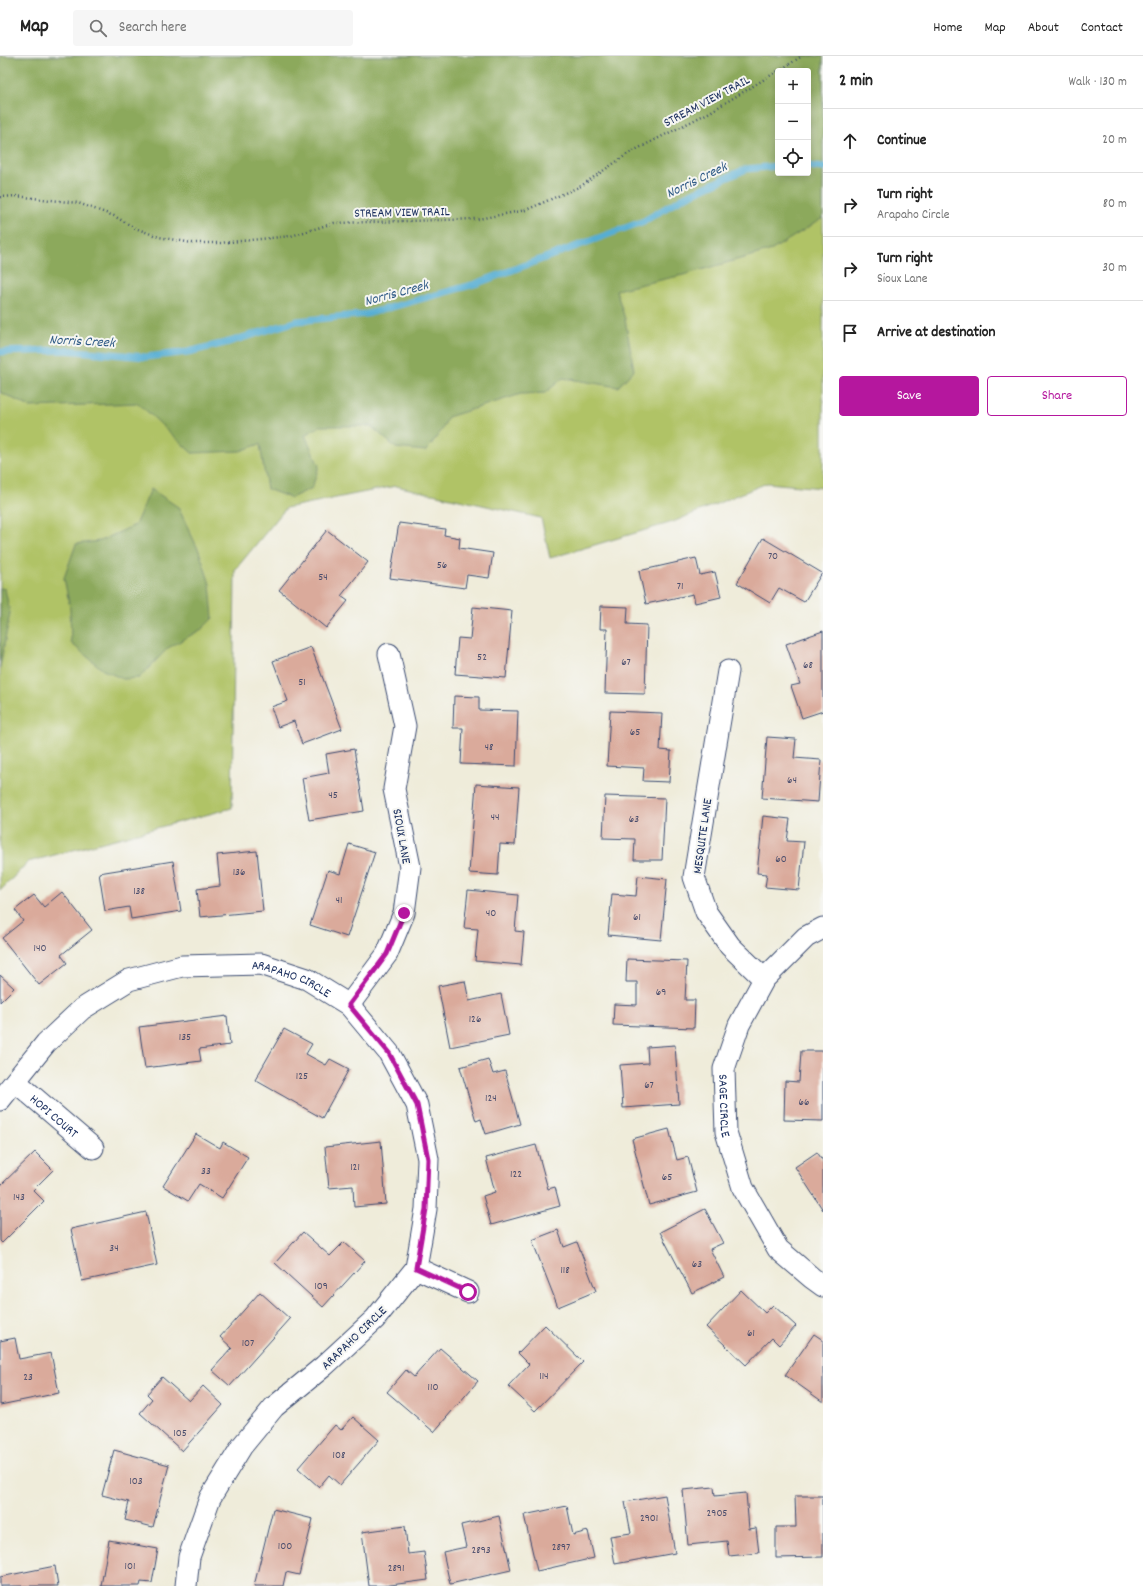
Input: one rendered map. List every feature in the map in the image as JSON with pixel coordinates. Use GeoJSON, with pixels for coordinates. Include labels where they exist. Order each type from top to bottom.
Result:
{"type":"FeatureCollection","features":[{"type":"Feature","properties":{"kind":"street","name":"SIOUX LANE"},"geometry":{"type":"LineString","coordinates":[[349,1005],[387,954],[404,913],[410,867],[394,789],[405,726],[390,654]]}},
{"type":"Feature","properties":{"kind":"street","name":"MESQUITE LANE"},"geometry":{"type":"LineString","coordinates":[[728,671],[694,877],[706,912],[730,946],[764,979]]}},
{"type":"Feature","properties":{"kind":"street","name":"SAGE CIRCLE"},"geometry":{"type":"LineString","coordinates":[[823,928],[806,936],[764,979],[739,1025],[724,1068],[726,1132],[743,1188],[778,1249],[823,1286]]}},
{"type":"Feature","properties":{"kind":"street","name":"ARAPAHO CIRCLE"},"geometry":{"type":"LineString","coordinates":[[0,1100],[46,1043],[82,1008],[129,980],[182,966],[261,964],[307,979],[349,1005],[389,1053],[417,1105],[428,1159],[426,1209],[416,1268],[375,1319],[324,1366],[274,1407],[242,1446],[210,1498],[189,1557],[186,1586]]}},
{"type":"Feature","properties":{"kind":"street","name":"HOPI COURT"},"geometry":{"type":"LineString","coordinates":[[16,1082],[93,1148]]}},
{"type":"Feature","properties":{"kind":"street"},"geometry":{"type":"LineString","coordinates":[[416,1268],[468,1292]]}},
{"type":"Feature","properties":{"kind":"path","name":"STREAM VIEW TRAIL"},"geometry":{"type":"LineString","coordinates":[[783,68],[802,56]]}},
{"type":"Feature","properties":{"kind":"path","name":"STREAM VIEW TRAIL"},"geometry":{"type":"LineString","coordinates":[[0,197],[30,198],[78,204],[114,216],[135,228],[159,237],[192,242],[220,243],[291,236],[334,223],[478,219],[526,210],[581,186],[629,153],[710,112],[775,73]]}},
{"type":"Feature","properties":{"kind":"green space"},"geometry":{"type":"Polygon","coordinates":[[[0,56],[823,56],[823,488],[767,483],[673,522],[550,558],[541,518],[396,486],[286,508],[235,570],[232,808],[28,862],[0,891],[0,56]]]}},
{"type":"Feature","properties":{"kind":"green space"},"geometry":{"type":"Polygon","coordinates":[[[0,56],[823,56],[823,218],[772,250],[683,275],[616,290],[625,319],[634,370],[618,387],[563,378],[545,393],[521,394],[448,417],[442,430],[426,451],[396,448],[371,426],[320,426],[305,435],[319,466],[312,488],[291,498],[267,489],[260,444],[240,451],[192,453],[138,403],[30,407],[0,392],[0,56]]]}},
{"type":"Feature","properties":{"kind":"green space"},"geometry":{"type":"Polygon","coordinates":[[[151,489],[178,507],[199,551],[210,584],[213,618],[202,629],[168,648],[139,678],[123,679],[103,670],[71,643],[70,608],[64,578],[76,544],[100,541],[135,525],[151,489]]]}},
{"type":"Feature","properties":{"kind":"green space"},"geometry":{"type":"Polygon","coordinates":[[[0,588],[5,589],[10,613],[0,667],[0,588]]]}},
{"type":"Feature","properties":{"kind":"building"},"geometry":{"type":"Polygon","coordinates":[[[399,523],[445,529],[444,535],[460,538],[459,548],[493,553],[489,578],[467,575],[465,588],[390,578],[399,523]]]}},
{"type":"Feature","properties":{"kind":"building"},"geometry":{"type":"Polygon","coordinates":[[[327,530],[368,562],[341,596],[348,601],[326,628],[279,590],[327,530]]]}},
{"type":"Feature","properties":{"kind":"building"},"geometry":{"type":"Polygon","coordinates":[[[763,538],[822,573],[804,602],[779,588],[770,603],[737,583],[763,538]]]}},
{"type":"Feature","properties":{"kind":"building"},"geometry":{"type":"Polygon","coordinates":[[[696,558],[700,575],[715,572],[721,597],[695,603],[693,594],[646,604],[639,571],[696,558]]]}},
{"type":"Feature","properties":{"kind":"building"},"geometry":{"type":"Polygon","coordinates":[[[601,606],[628,607],[627,624],[647,625],[645,694],[605,693],[607,629],[600,629],[601,606]]]}},
{"type":"Feature","properties":{"kind":"building"},"geometry":{"type":"Polygon","coordinates":[[[473,607],[512,611],[506,678],[455,674],[458,638],[470,639],[473,607]]]}},
{"type":"Feature","properties":{"kind":"building"},"geometry":{"type":"Polygon","coordinates":[[[823,631],[823,711],[802,718],[791,686],[800,684],[786,644],[823,631]]]}},
{"type":"Feature","properties":{"kind":"building"},"geometry":{"type":"Polygon","coordinates":[[[311,647],[342,729],[302,744],[294,721],[278,727],[271,707],[288,701],[273,661],[311,647]]]}},
{"type":"Feature","properties":{"kind":"building"},"geometry":{"type":"Polygon","coordinates":[[[454,696],[479,697],[479,710],[518,711],[516,766],[461,764],[463,728],[453,728],[454,696]]]}},
{"type":"Feature","properties":{"kind":"building"},"geometry":{"type":"Polygon","coordinates":[[[610,711],[662,713],[660,750],[671,751],[669,782],[643,781],[644,768],[607,766],[610,711]]]}},
{"type":"Feature","properties":{"kind":"building"},"geometry":{"type":"Polygon","coordinates":[[[767,737],[796,739],[794,758],[821,760],[818,802],[762,798],[767,737]]]}},
{"type":"Feature","properties":{"kind":"building"},"geometry":{"type":"Polygon","coordinates":[[[354,749],[364,811],[309,820],[302,778],[329,773],[326,754],[354,749]]]}},
{"type":"Feature","properties":{"kind":"building"},"geometry":{"type":"Polygon","coordinates":[[[476,784],[519,787],[515,845],[500,844],[498,875],[469,873],[476,784]]]}},
{"type":"Feature","properties":{"kind":"building"},"geometry":{"type":"Polygon","coordinates":[[[605,796],[665,798],[662,860],[634,860],[635,839],[603,838],[605,796]]]}},
{"type":"Feature","properties":{"kind":"building"},"geometry":{"type":"Polygon","coordinates":[[[763,816],[790,819],[787,841],[804,842],[799,890],[765,887],[767,874],[757,873],[763,816]]]}},
{"type":"Feature","properties":{"kind":"building"},"geometry":{"type":"Polygon","coordinates":[[[349,844],[375,852],[347,937],[310,925],[328,870],[340,874],[349,844]]]}},
{"type":"Feature","properties":{"kind":"building"},"geometry":{"type":"Polygon","coordinates":[[[257,851],[263,911],[200,917],[197,889],[220,886],[217,855],[257,851]]]}},
{"type":"Feature","properties":{"kind":"building"},"geometry":{"type":"Polygon","coordinates":[[[173,861],[181,911],[131,919],[129,907],[105,911],[99,873],[173,861]]]}},
{"type":"Feature","properties":{"kind":"building"},"geometry":{"type":"Polygon","coordinates":[[[638,876],[667,879],[661,940],[608,935],[612,894],[636,896],[638,876]]]}},
{"type":"Feature","properties":{"kind":"building"},"geometry":{"type":"Polygon","coordinates":[[[468,890],[518,895],[515,931],[524,932],[521,965],[475,961],[478,929],[464,928],[468,890]]]}},
{"type":"Feature","properties":{"kind":"building"},"geometry":{"type":"Polygon","coordinates":[[[62,892],[92,930],[61,955],[67,963],[39,985],[2,938],[23,921],[15,910],[34,895],[44,907],[62,892]]]}},
{"type":"Feature","properties":{"kind":"building"},"geometry":{"type":"Polygon","coordinates":[[[627,959],[687,961],[685,1000],[695,1000],[694,1028],[613,1025],[614,1004],[637,1005],[637,982],[626,982],[627,959]]]}},
{"type":"Feature","properties":{"kind":"building"},"geometry":{"type":"Polygon","coordinates":[[[0,975],[14,988],[0,1002],[0,975]]]}},
{"type":"Feature","properties":{"kind":"building"},"geometry":{"type":"Polygon","coordinates":[[[465,981],[469,1001],[501,994],[509,1035],[450,1047],[438,986],[465,981]]]}},
{"type":"Feature","properties":{"kind":"building"},"geometry":{"type":"Polygon","coordinates":[[[227,1016],[230,1045],[199,1049],[201,1061],[145,1068],[139,1027],[227,1016]]]}},
{"type":"Feature","properties":{"kind":"building"},"geometry":{"type":"Polygon","coordinates":[[[284,1029],[312,1044],[306,1054],[326,1065],[330,1059],[349,1069],[322,1118],[255,1080],[284,1029]]]}},
{"type":"Feature","properties":{"kind":"building"},"geometry":{"type":"Polygon","coordinates":[[[675,1045],[679,1104],[623,1108],[620,1065],[648,1063],[647,1047],[675,1045]]]}},
{"type":"Feature","properties":{"kind":"building"},"geometry":{"type":"Polygon","coordinates":[[[801,1051],[823,1051],[823,1121],[784,1120],[785,1081],[799,1082],[801,1051]]]}},
{"type":"Feature","properties":{"kind":"building"},"geometry":{"type":"Polygon","coordinates":[[[488,1059],[493,1074],[505,1071],[520,1124],[486,1134],[481,1119],[476,1121],[460,1067],[488,1059]]]}},
{"type":"Feature","properties":{"kind":"building"},"geometry":{"type":"Polygon","coordinates":[[[669,1129],[677,1160],[688,1157],[697,1192],[649,1205],[632,1139],[669,1129]]]}},
{"type":"Feature","properties":{"kind":"building"},"geometry":{"type":"Polygon","coordinates":[[[196,1134],[220,1148],[223,1142],[248,1157],[222,1198],[199,1184],[188,1201],[163,1186],[196,1134]]]}},
{"type":"Feature","properties":{"kind":"building"},"geometry":{"type":"Polygon","coordinates":[[[381,1141],[386,1204],[354,1207],[353,1186],[329,1188],[325,1147],[381,1141]]]}},
{"type":"Feature","properties":{"kind":"building"},"geometry":{"type":"Polygon","coordinates":[[[536,1145],[548,1189],[555,1187],[560,1206],[491,1225],[483,1196],[495,1192],[486,1158],[536,1145]]]}},
{"type":"Feature","properties":{"kind":"building"},"geometry":{"type":"Polygon","coordinates":[[[35,1152],[53,1170],[33,1190],[44,1201],[2,1243],[0,1241],[0,1186],[35,1152]]]}},
{"type":"Feature","properties":{"kind":"building"},"geometry":{"type":"Polygon","coordinates":[[[817,1152],[823,1161],[823,1210],[795,1167],[817,1152]]]}},
{"type":"Feature","properties":{"kind":"building"},"geometry":{"type":"Polygon","coordinates":[[[705,1209],[723,1243],[710,1249],[724,1277],[692,1293],[660,1232],[705,1209]]]}},
{"type":"Feature","properties":{"kind":"building"},"geometry":{"type":"Polygon","coordinates":[[[146,1212],[157,1265],[82,1281],[71,1229],[146,1212]]]}},
{"type":"Feature","properties":{"kind":"building"},"geometry":{"type":"Polygon","coordinates":[[[558,1230],[564,1247],[577,1242],[596,1291],[558,1307],[532,1240],[558,1230]]]}},
{"type":"Feature","properties":{"kind":"building"},"geometry":{"type":"Polygon","coordinates":[[[303,1232],[330,1256],[344,1242],[365,1261],[323,1307],[275,1263],[303,1232]]]}},
{"type":"Feature","properties":{"kind":"building"},"geometry":{"type":"Polygon","coordinates":[[[741,1290],[765,1313],[773,1305],[796,1326],[779,1345],[772,1338],[746,1365],[706,1327],[741,1290]]]}},
{"type":"Feature","properties":{"kind":"building"},"geometry":{"type":"Polygon","coordinates":[[[260,1292],[290,1319],[230,1386],[212,1370],[232,1348],[220,1337],[260,1292]]]}},
{"type":"Feature","properties":{"kind":"building"},"geometry":{"type":"Polygon","coordinates":[[[545,1325],[583,1362],[535,1411],[508,1386],[529,1364],[518,1353],[545,1325]]]}},
{"type":"Feature","properties":{"kind":"building"},"geometry":{"type":"Polygon","coordinates":[[[814,1334],[823,1340],[823,1402],[785,1375],[814,1334]]]}},
{"type":"Feature","properties":{"kind":"building"},"geometry":{"type":"Polygon","coordinates":[[[15,1338],[19,1359],[51,1353],[59,1393],[0,1405],[0,1341],[15,1338]]]}},
{"type":"Feature","properties":{"kind":"building"},"geometry":{"type":"Polygon","coordinates":[[[440,1348],[478,1381],[434,1432],[387,1392],[406,1370],[414,1377],[440,1348]]]}},
{"type":"Feature","properties":{"kind":"building"},"geometry":{"type":"Polygon","coordinates":[[[162,1377],[189,1401],[203,1386],[223,1405],[182,1451],[140,1413],[152,1399],[147,1394],[162,1377]]]}},
{"type":"Feature","properties":{"kind":"building"},"geometry":{"type":"Polygon","coordinates":[[[353,1417],[379,1440],[340,1485],[329,1475],[319,1487],[298,1468],[335,1425],[341,1430],[353,1417]]]}},
{"type":"Feature","properties":{"kind":"building"},"geometry":{"type":"Polygon","coordinates":[[[114,1450],[169,1465],[153,1527],[125,1520],[129,1502],[102,1495],[114,1450]]]}},
{"type":"Feature","properties":{"kind":"building"},"geometry":{"type":"Polygon","coordinates":[[[714,1487],[715,1496],[746,1493],[749,1529],[756,1528],[759,1553],[729,1556],[727,1541],[688,1545],[683,1490],[714,1487]]]}},
{"type":"Feature","properties":{"kind":"building"},"geometry":{"type":"Polygon","coordinates":[[[665,1495],[675,1553],[615,1564],[610,1536],[631,1533],[625,1502],[665,1495]]]}},
{"type":"Feature","properties":{"kind":"building"},"geometry":{"type":"Polygon","coordinates":[[[795,1496],[823,1496],[823,1557],[776,1558],[776,1527],[796,1527],[795,1496]]]}},
{"type":"Feature","properties":{"kind":"building"},"geometry":{"type":"Polygon","coordinates":[[[567,1506],[573,1535],[588,1531],[594,1558],[537,1571],[524,1515],[567,1506]]]}},
{"type":"Feature","properties":{"kind":"building"},"geometry":{"type":"Polygon","coordinates":[[[273,1509],[313,1519],[299,1575],[286,1572],[283,1586],[254,1586],[273,1509]]]}},
{"type":"Feature","properties":{"kind":"building"},"geometry":{"type":"Polygon","coordinates":[[[499,1516],[511,1570],[450,1584],[443,1552],[466,1547],[461,1525],[499,1516]]]}},
{"type":"Feature","properties":{"kind":"building"},"geometry":{"type":"Polygon","coordinates":[[[405,1526],[408,1554],[424,1552],[428,1580],[383,1586],[369,1586],[362,1532],[405,1526]]]}},
{"type":"Feature","properties":{"kind":"building"},"geometry":{"type":"Polygon","coordinates":[[[109,1540],[158,1549],[152,1583],[141,1582],[140,1586],[101,1586],[109,1540]]]}},
{"type":"Feature","properties":{"kind":"building"},"geometry":{"type":"Polygon","coordinates":[[[55,1566],[58,1586],[0,1586],[0,1577],[55,1566]]]}},
{"type":"Feature","properties":{"kind":"waterway","name":"Norris Creek"},"geometry":{"type":"LineString","coordinates":[[0,352],[65,350],[146,357],[188,352],[229,342],[297,321],[367,314],[475,284],[644,221],[684,197],[746,169],[775,166]]}},
{"type":"Feature","properties":{"kind":"waterway","name":"Norris Creek"},"geometry":{"type":"LineString","coordinates":[[811,166],[823,168]]}},
{"type":"Feature","properties":{"kind":"route"},"geometry":{"type":"LineString","coordinates":[[404,913],[387,954],[349,1005],[389,1053],[417,1105],[428,1159],[426,1209],[416,1268],[468,1292]]}}]}
